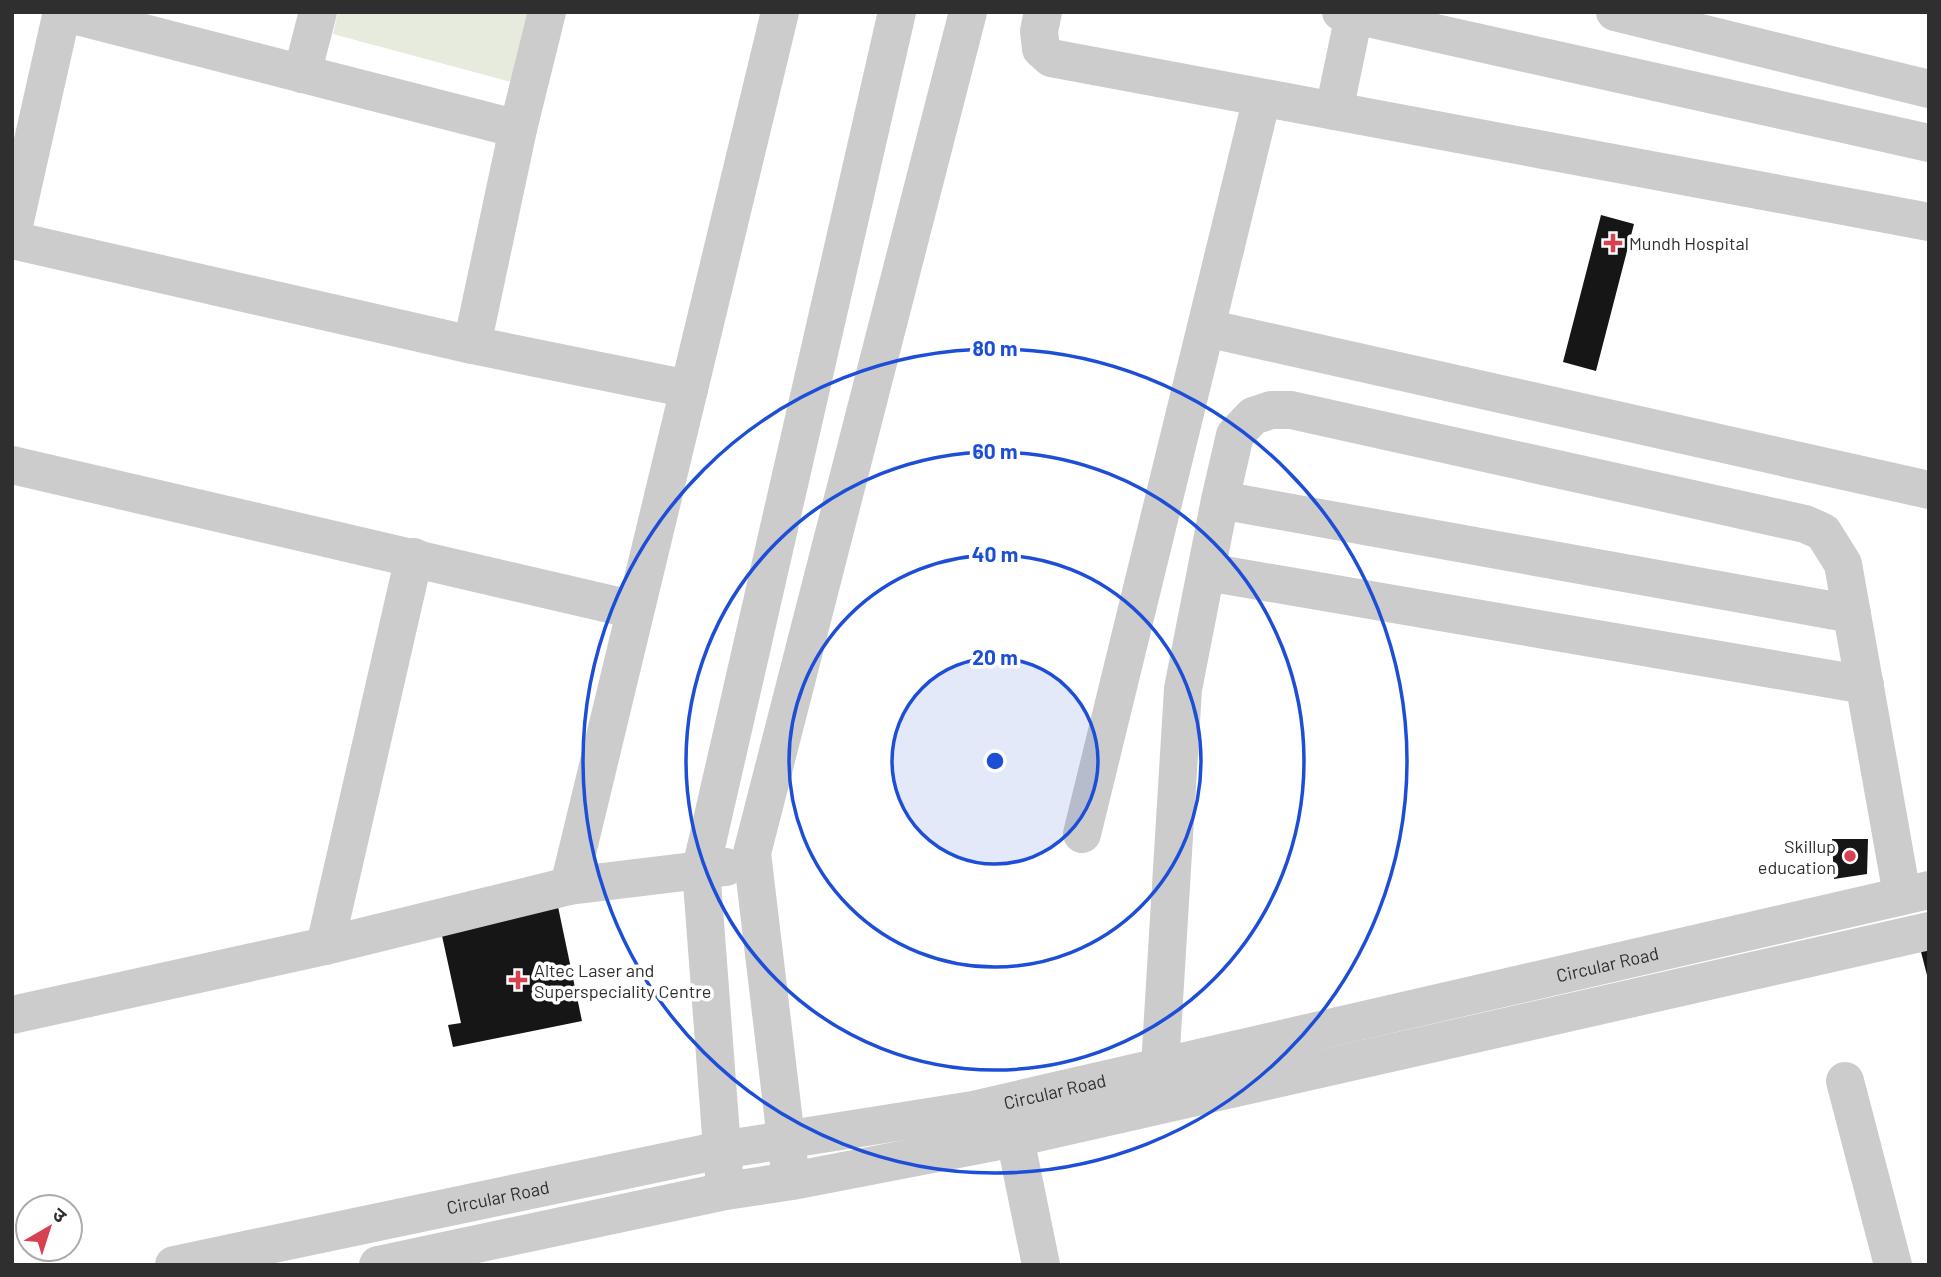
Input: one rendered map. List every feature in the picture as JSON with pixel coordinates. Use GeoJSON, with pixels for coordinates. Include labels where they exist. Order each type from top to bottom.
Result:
{"type":"FeatureCollection","features":[{"type":"Feature","properties":{"kind":"street"},"geometry":{"type":"LineString","coordinates":[[12,234],[62,12],[518,129]]}},
{"type":"Feature","properties":{"kind":"street"},"geometry":{"type":"LineString","coordinates":[[302,74],[318,12]]}},
{"type":"Feature","properties":{"kind":"street"},"geometry":{"type":"LineString","coordinates":[[472,345],[518,129],[547,12]]}},
{"type":"Feature","properties":{"kind":"street"},"geometry":{"type":"LineString","coordinates":[[569,886],[780,12]]}},
{"type":"Feature","properties":{"kind":"street"},"geometry":{"type":"LineString","coordinates":[[726,1191],[720,1150],[701,869],[897,12]]}},
{"type":"Feature","properties":{"kind":"street"},"geometry":{"type":"LineString","coordinates":[[792,1181],[751,853],[968,12]]}},
{"type":"Feature","properties":{"kind":"street"},"geometry":{"type":"LineString","coordinates":[[1043,12],[1039,31],[1041,49],[1051,58],[1929,222]]}},
{"type":"Feature","properties":{"kind":"street"},"geometry":{"type":"LineString","coordinates":[[1615,12],[1929,89]]}},
{"type":"Feature","properties":{"kind":"street"},"geometry":{"type":"LineString","coordinates":[[1334,111],[1369,16],[1929,143]]}},
{"type":"Feature","properties":{"kind":"street"},"geometry":{"type":"LineString","coordinates":[[1082,834],[1262,98]]}},
{"type":"Feature","properties":{"kind":"street"},"geometry":{"type":"LineString","coordinates":[[12,240],[472,345],[689,389]]}},
{"type":"Feature","properties":{"kind":"street"},"geometry":{"type":"LineString","coordinates":[[1206,328],[1929,490]]}},
{"type":"Feature","properties":{"kind":"street"},"geometry":{"type":"LineString","coordinates":[[1160,1066],[1183,689],[1235,435],[1252,416],[1270,410],[1291,410],[1805,524],[1823,532],[1843,564],[1865,685],[1915,892]]}},
{"type":"Feature","properties":{"kind":"street"},"geometry":{"type":"LineString","coordinates":[[12,465],[635,610]]}},
{"type":"Feature","properties":{"kind":"street"},"geometry":{"type":"LineString","coordinates":[[1220,500],[1852,614]]}},
{"type":"Feature","properties":{"kind":"street"},"geometry":{"type":"LineString","coordinates":[[325,946],[414,557]]}},
{"type":"Feature","properties":{"kind":"street"},"geometry":{"type":"LineString","coordinates":[[1207,572],[1865,685]]}},
{"type":"Feature","properties":{"kind":"street"},"geometry":{"type":"LineString","coordinates":[[12,1015],[325,946],[569,886],[753,865]]}},
{"type":"Feature","properties":{"kind":"street","name":"Circular Road"},"geometry":{"type":"LineString","coordinates":[[174,1265],[720,1150],[973,1110],[1915,892]]}},
{"type":"Feature","properties":{"kind":"street","name":"Circular Road"},"geometry":{"type":"LineString","coordinates":[[378,1265],[726,1191],[1015,1138],[1929,931]]}},
{"type":"Feature","properties":{"kind":"street"},"geometry":{"type":"LineString","coordinates":[[1845,1081],[1893,1265]]}},
{"type":"Feature","properties":{"kind":"street"},"geometry":{"type":"LineString","coordinates":[[1015,1138],[1041,1265]]}},
{"type":"Feature","properties":{"kind":"shaded area"},"geometry":{"type":"Polygon","coordinates":[[[338,12],[533,12],[515,83],[333,34],[338,12]]]}},
{"type":"Feature","properties":{"kind":"building"},"geometry":{"type":"Polygon","coordinates":[[[1601,215],[1634,224],[1596,371],[1563,362],[1601,215]]]}},
{"type":"Feature","properties":{"kind":"building","name":"Skillup education"},"geometry":{"type":"Polygon","coordinates":[[[1832,839],[1868,839],[1867,874],[1834,879],[1832,839]]]}},
{"type":"Feature","properties":{"kind":"building"},"geometry":{"type":"Polygon","coordinates":[[[556,897],[582,1021],[453,1047],[448,1025],[461,1023],[439,922],[556,897]]]}},
{"type":"Feature","properties":{"kind":"building"},"geometry":{"type":"Polygon","coordinates":[[[1929,946],[1929,979],[1928,979],[1920,948],[1929,946]]]}},
{"type":"Feature","properties":{"kind":"place","name":"Mundh Hospital"},"geometry":{"type":"Point","coordinates":[1613,243]}},
{"type":"Feature","properties":{"kind":"place","name":"Skillup education"},"geometry":{"type":"Point","coordinates":[1850,856]}},
{"type":"Feature","properties":{"kind":"place","name":"Altec Laser and Superspeciality Centre"},"geometry":{"type":"Point","coordinates":[518,980]}}]}
